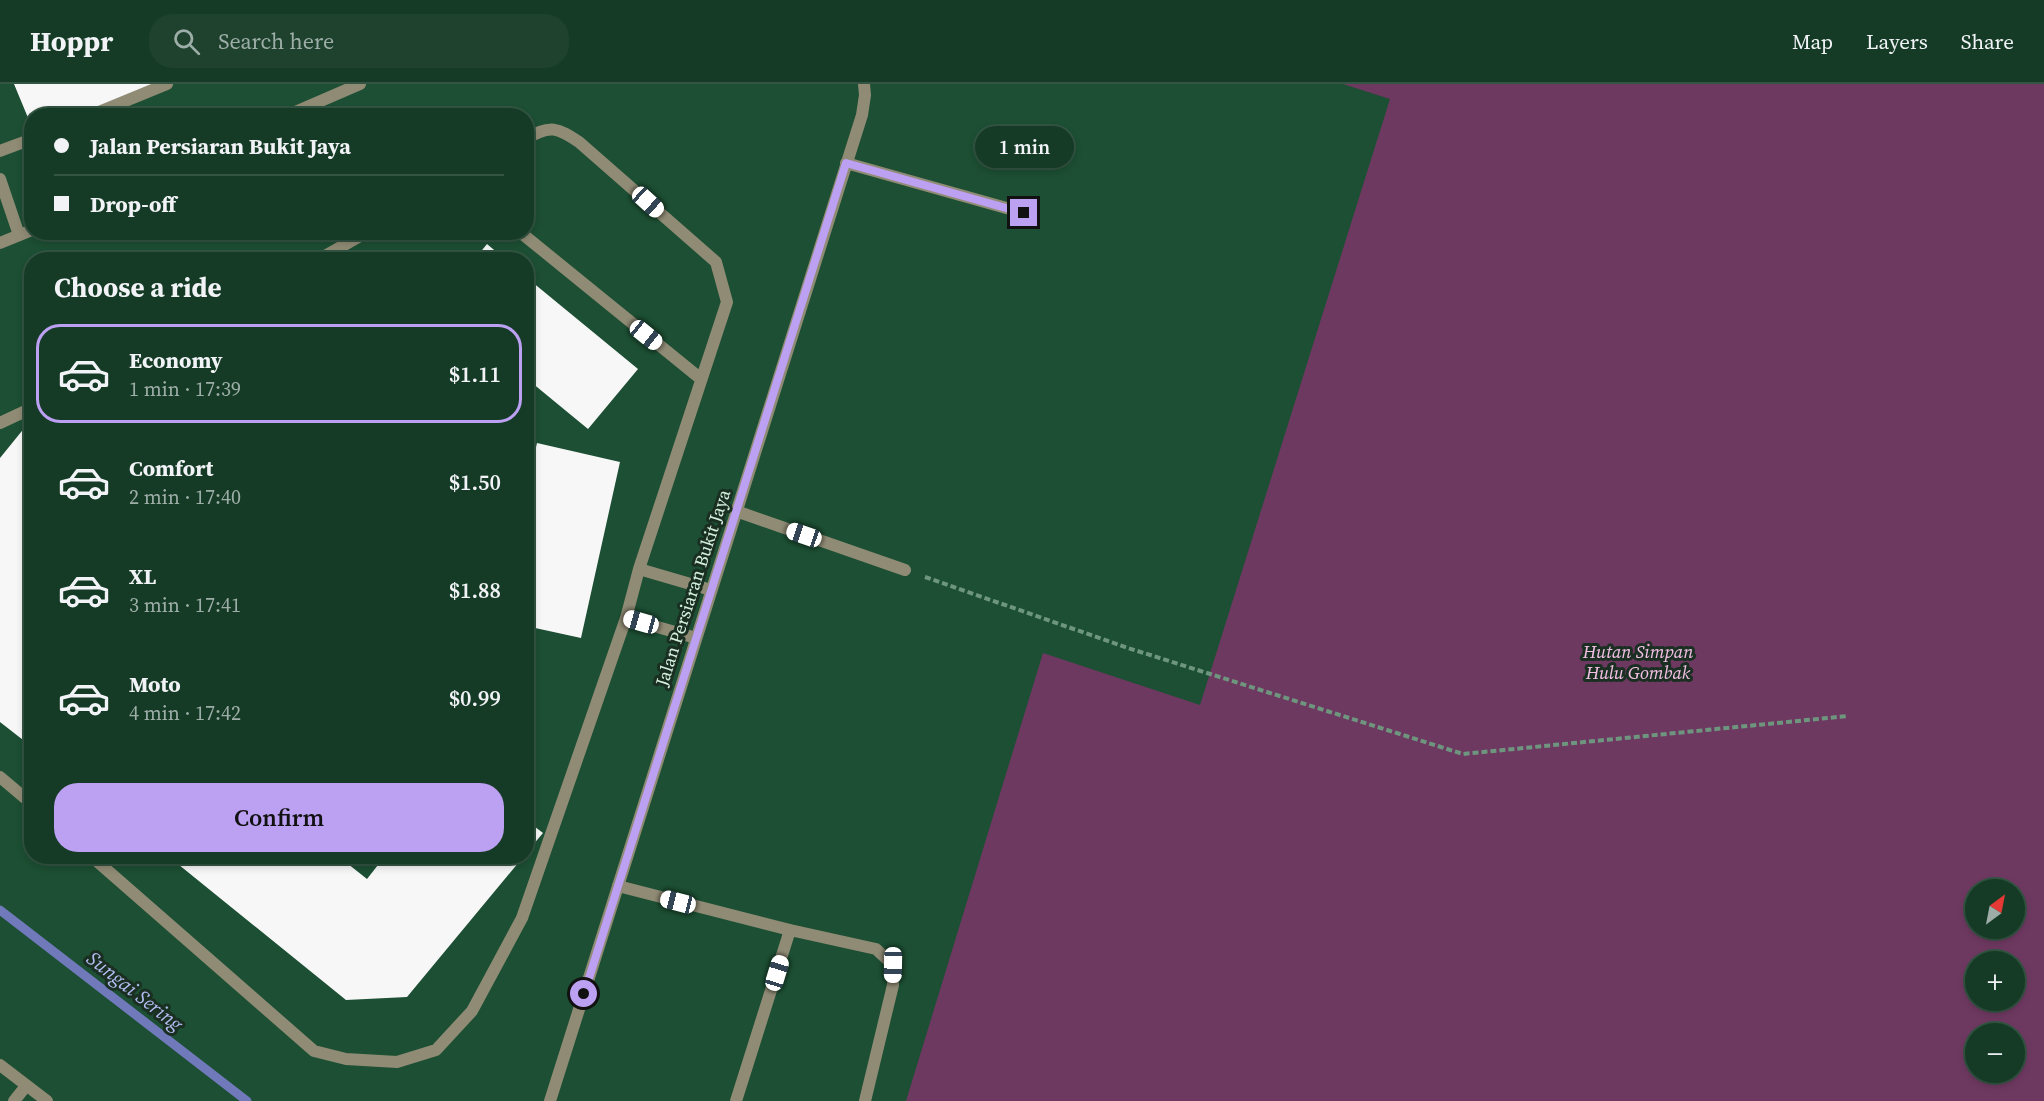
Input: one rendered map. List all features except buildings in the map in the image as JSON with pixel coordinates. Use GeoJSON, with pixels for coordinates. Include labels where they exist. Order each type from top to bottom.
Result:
{"type":"FeatureCollection","features":[{"type":"Feature","properties":{"kind":"street"},"geometry":{"type":"LineString","coordinates":[[108,108],[167,84]]}},
{"type":"Feature","properties":{"kind":"street"},"geometry":{"type":"LineString","coordinates":[[304,108],[360,84]]}},
{"type":"Feature","properties":{"kind":"street","name":"Jalan Persiaran Bukit Jaya"},"geometry":{"type":"LineString","coordinates":[[550,1101],[862,115],[864,84]]}},
{"type":"Feature","properties":{"kind":"street"},"geometry":{"type":"LineString","coordinates":[[100,864],[314,1051],[346,1059],[397,1062],[436,1050],[472,1011],[522,918],[626,618],[639,569],[727,302],[716,262],[579,142],[560,129],[541,130],[534,134]]}},
{"type":"Feature","properties":{"kind":"street"},"geometry":{"type":"LineString","coordinates":[[0,151],[24,142]]}},
{"type":"Feature","properties":{"kind":"street"},"geometry":{"type":"LineString","coordinates":[[846,163],[1024,213]]}},
{"type":"Feature","properties":{"kind":"street"},"geometry":{"type":"LineString","coordinates":[[0,179],[19,235]]}},
{"type":"Feature","properties":{"kind":"street"},"geometry":{"type":"LineString","coordinates":[[0,243],[24,233]]}},
{"type":"Feature","properties":{"kind":"street"},"geometry":{"type":"LineString","coordinates":[[332,252],[353,240]]}},
{"type":"Feature","properties":{"kind":"street"},"geometry":{"type":"LineString","coordinates":[[530,240],[701,379]]}},
{"type":"Feature","properties":{"kind":"street"},"geometry":{"type":"LineString","coordinates":[[0,423],[24,412]]}},
{"type":"Feature","properties":{"kind":"street"},"geometry":{"type":"LineString","coordinates":[[736,511],[905,570]]}},
{"type":"Feature","properties":{"kind":"street"},"geometry":{"type":"LineString","coordinates":[[639,569],[711,590]]}},
{"type":"Feature","properties":{"kind":"street"},"geometry":{"type":"LineString","coordinates":[[626,618],[696,638]]}},
{"type":"Feature","properties":{"kind":"street"},"geometry":{"type":"LineString","coordinates":[[0,777],[24,797]]}},
{"type":"Feature","properties":{"kind":"street"},"geometry":{"type":"LineString","coordinates":[[618,886],[790,930],[876,949],[893,965],[893,985],[865,1101]]}},
{"type":"Feature","properties":{"kind":"street"},"geometry":{"type":"LineString","coordinates":[[736,1101],[790,930]]}},
{"type":"Feature","properties":{"kind":"street"},"geometry":{"type":"LineString","coordinates":[[0,1065],[47,1101]]}},
{"type":"Feature","properties":{"kind":"street"},"geometry":{"type":"LineString","coordinates":[[14,1101],[26,1086]]}},
{"type":"Feature","properties":{"kind":"path"},"geometry":{"type":"LineString","coordinates":[[905,570],[1128,648],[1463,754],[1848,716]]}},
{"type":"Feature","properties":{"kind":"green space","name":"Hutan Simpan Hulu Gombak"},"geometry":{"type":"Polygon","coordinates":[[[1343,84],[2044,84],[2044,1101],[906,1101],[1043,653],[1200,705],[1390,99],[1343,84]]]}},
{"type":"Feature","properties":{"kind":"waterway","name":"Sungai Sering"},"geometry":{"type":"LineString","coordinates":[[0,910],[247,1101]]}},
{"type":"Feature","properties":{"kind":"route"},"geometry":{"type":"LineString","coordinates":[[584,994],[846,163],[1024,213]]}}]}
